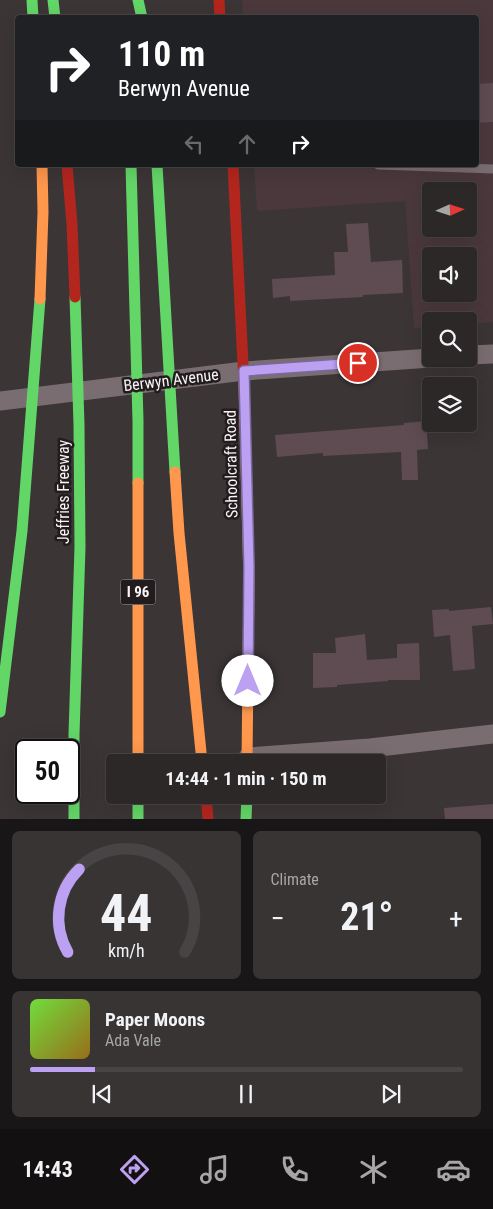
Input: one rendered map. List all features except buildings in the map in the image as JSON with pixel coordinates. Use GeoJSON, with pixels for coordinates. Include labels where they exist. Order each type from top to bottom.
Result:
{"type":"FeatureCollection","features":[{"type":"Feature","properties":{"kind":"main road"},"geometry":{"type":"LineString","coordinates":[[32,0],[33,15]]}},
{"type":"Feature","properties":{"kind":"main road"},"geometry":{"type":"LineString","coordinates":[[53,0],[54,15]]}},
{"type":"Feature","properties":{"kind":"main road"},"geometry":{"type":"LineString","coordinates":[[138,0],[141,15]]}},
{"type":"Feature","properties":{"kind":"main road"},"geometry":{"type":"LineString","coordinates":[[219,0],[220,15]]}},
{"type":"Feature","properties":{"kind":"main road"},"geometry":{"type":"LineString","coordinates":[[0,712],[22,531],[38,332],[43,212],[42,167]]}},
{"type":"Feature","properties":{"kind":"main road","name":"Jeffries Freeway"},"geometry":{"type":"LineString","coordinates":[[67,167],[72,224],[79,434],[80,547],[74,734],[74,819]]}},
{"type":"Feature","properties":{"kind":"main road","name":"I 96"},"geometry":{"type":"LineString","coordinates":[[131,167],[138,421],[138,754]]}},
{"type":"Feature","properties":{"kind":"main road"},"geometry":{"type":"LineString","coordinates":[[157,167],[179,533],[201,754]]}},
{"type":"Feature","properties":{"kind":"main road","name":"Schoolcraft Road"},"geometry":{"type":"LineString","coordinates":[[233,167],[244,371],[249,567],[248,754]]}},
{"type":"Feature","properties":{"kind":"main road"},"geometry":{"type":"LineString","coordinates":[[138,804],[138,819]]}},
{"type":"Feature","properties":{"kind":"main road"},"geometry":{"type":"LineString","coordinates":[[207,804],[208,819]]}},
{"type":"Feature","properties":{"kind":"main road"},"geometry":{"type":"LineString","coordinates":[[246,819],[247,804]]}},
{"type":"Feature","properties":{"kind":"street"},"geometry":{"type":"LineString","coordinates":[[477,355],[493,354]]}},
{"type":"Feature","properties":{"kind":"street","name":"Berwyn Avenue"},"geometry":{"type":"LineString","coordinates":[[2,400],[244,371],[422,359]]}},
{"type":"Feature","properties":{"kind":"street"},"geometry":{"type":"LineString","coordinates":[[309,754],[493,734]]}},
{"type":"Feature","properties":{"kind":"lane"},"geometry":{"type":"LineString","coordinates":[[436,167],[493,169]]}},
{"type":"Feature","properties":{"kind":"shaded area"},"geometry":{"type":"Polygon","coordinates":[[[242,0],[493,0],[493,322],[477,323],[477,312],[422,312],[422,328],[414,328],[405,201],[257,211],[254,167],[479,167],[479,15],[243,15],[242,0]]]}},
{"type":"Feature","properties":{"kind":"traffic: fast"},"geometry":{"type":"LineString","coordinates":[[32,0],[33,15]]}},
{"type":"Feature","properties":{"kind":"traffic: fast"},"geometry":{"type":"LineString","coordinates":[[53,0],[55,15]]}},
{"type":"Feature","properties":{"kind":"traffic: fast"},"geometry":{"type":"LineString","coordinates":[[138,0],[141,15]]}},
{"type":"Feature","properties":{"kind":"traffic: fast"},"geometry":{"type":"LineString","coordinates":[[131,167],[138,483]]}},
{"type":"Feature","properties":{"kind":"traffic: fast"},"geometry":{"type":"LineString","coordinates":[[157,167],[175,472]]}},
{"type":"Feature","properties":{"kind":"traffic: fast"},"geometry":{"type":"LineString","coordinates":[[74,819],[74,734],[80,547],[75,297]]}},
{"type":"Feature","properties":{"kind":"traffic: fast"},"geometry":{"type":"LineString","coordinates":[[0,712],[22,531],[40,299]]}},
{"type":"Feature","properties":{"kind":"traffic: fast"},"geometry":{"type":"LineString","coordinates":[[138,804],[138,819]]}},
{"type":"Feature","properties":{"kind":"traffic: fast"},"geometry":{"type":"LineString","coordinates":[[246,819],[247,804]]}},
{"type":"Feature","properties":{"kind":"traffic: slow"},"geometry":{"type":"LineString","coordinates":[[40,299],[43,212],[42,167]]}},
{"type":"Feature","properties":{"kind":"traffic: slow"},"geometry":{"type":"LineString","coordinates":[[244,384],[249,579],[247,754]]}},
{"type":"Feature","properties":{"kind":"traffic: slow"},"geometry":{"type":"LineString","coordinates":[[175,472],[179,533],[201,754]]}},
{"type":"Feature","properties":{"kind":"traffic: slow"},"geometry":{"type":"LineString","coordinates":[[138,483],[138,754]]}},
{"type":"Feature","properties":{"kind":"traffic: jam"},"geometry":{"type":"LineString","coordinates":[[219,0],[220,15]]}},
{"type":"Feature","properties":{"kind":"traffic: jam"},"geometry":{"type":"LineString","coordinates":[[67,167],[75,297]]}},
{"type":"Feature","properties":{"kind":"traffic: jam"},"geometry":{"type":"LineString","coordinates":[[233,167],[244,384]]}},
{"type":"Feature","properties":{"kind":"traffic: jam"},"geometry":{"type":"LineString","coordinates":[[207,804],[208,819]]}},
{"type":"Feature","properties":{"kind":"route"},"geometry":{"type":"LineString","coordinates":[[248,681],[249,567],[244,371],[358,363]]}}]}
